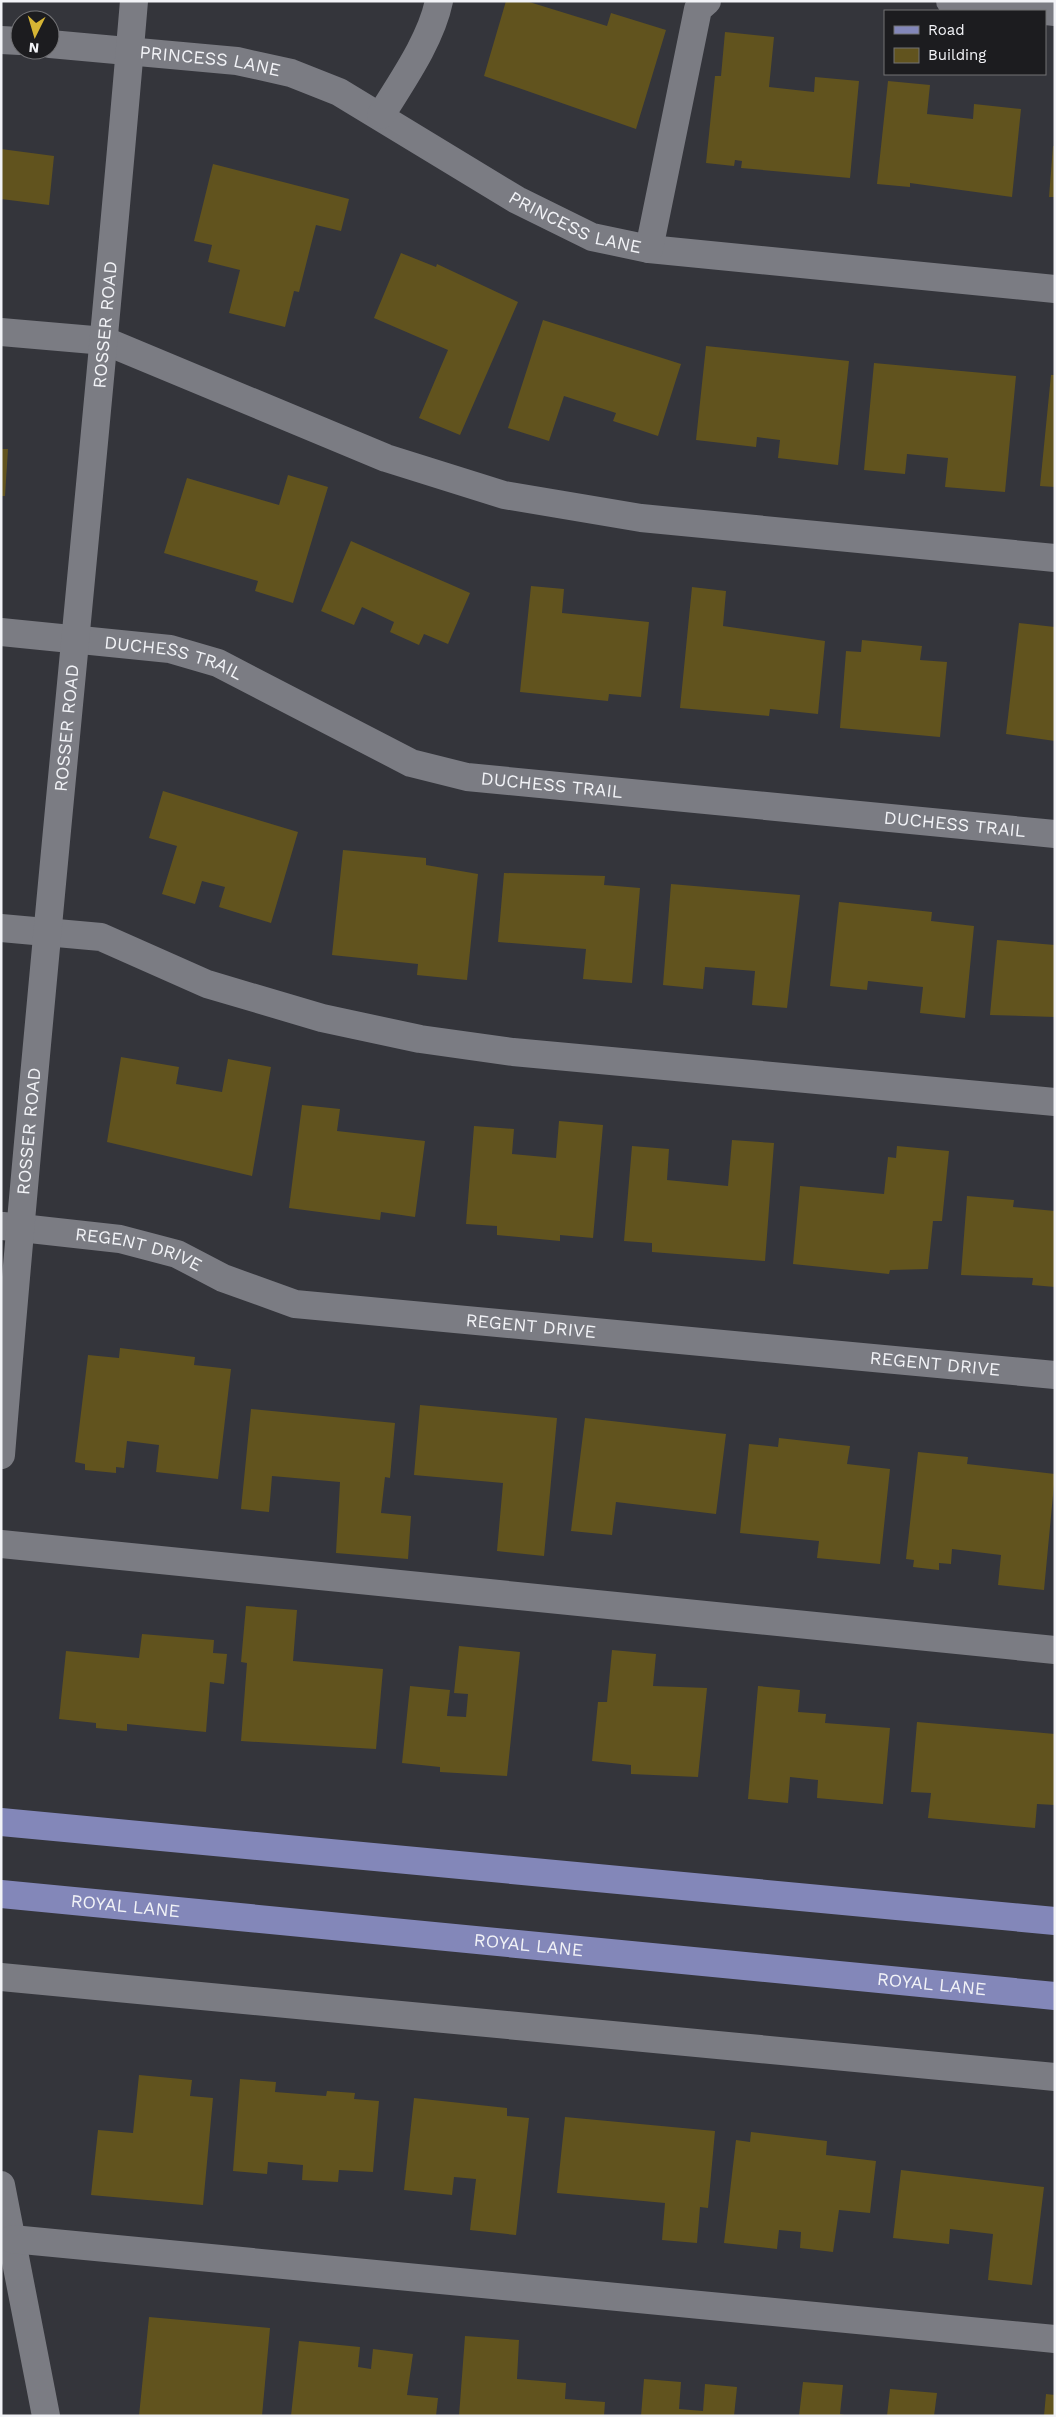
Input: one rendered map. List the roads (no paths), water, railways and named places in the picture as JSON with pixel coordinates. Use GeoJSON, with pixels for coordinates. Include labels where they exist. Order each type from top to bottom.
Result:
{"type":"FeatureCollection","features":[{"type":"Feature","properties":{"kind":"main road"},"geometry":{"type":"LineString","coordinates":[[1,1822],[1055,1921]]}},
{"type":"Feature","properties":{"kind":"main road","name":"ROYAL LANE"},"geometry":{"type":"LineString","coordinates":[[1,1894],[1055,1996]]}},
{"type":"Feature","properties":{"kind":"street","name":"ROSSER ROAD"},"geometry":{"type":"LineString","coordinates":[[1,1456],[10,1226],[46,932],[105,340],[134,1]]}},
{"type":"Feature","properties":{"kind":"street"},"geometry":{"type":"LineString","coordinates":[[381,115],[411,66],[437,13],[439,1]]}},
{"type":"Feature","properties":{"kind":"street"},"geometry":{"type":"LineString","coordinates":[[648,249],[698,9],[707,1]]}},
{"type":"Feature","properties":{"kind":"street"},"geometry":{"type":"LineString","coordinates":[[950,1],[1036,10]]}},
{"type":"Feature","properties":{"kind":"street","name":"PRINCESS LANE"},"geometry":{"type":"LineString","coordinates":[[60,45],[236,61],[292,73],[339,92],[381,115],[526,204],[592,237],[648,249],[1055,289]]}},
{"type":"Feature","properties":{"kind":"street"},"geometry":{"type":"LineString","coordinates":[[1,332],[105,340],[386,458],[504,495],[641,518],[1055,558]]}},
{"type":"Feature","properties":{"kind":"street","name":"DUCHESS TRAIL"},"geometry":{"type":"LineString","coordinates":[[1,632],[170,649],[218,663],[411,763],[467,777],[1055,834]]}},
{"type":"Feature","properties":{"kind":"street"},"geometry":{"type":"LineString","coordinates":[[1,928],[101,937],[207,984],[322,1018],[420,1040],[513,1052],[1055,1102]]}},
{"type":"Feature","properties":{"kind":"street","name":"REGENT DRIVE"},"geometry":{"type":"LineString","coordinates":[[10,1226],[120,1239],[177,1254],[224,1278],[295,1304],[1055,1375]]}},
{"type":"Feature","properties":{"kind":"street"},"geometry":{"type":"LineString","coordinates":[[1,1544],[1055,1650]]}},
{"type":"Feature","properties":{"kind":"street"},"geometry":{"type":"LineString","coordinates":[[1,1977],[1055,2077]]}},
{"type":"Feature","properties":{"kind":"street"},"geometry":{"type":"LineString","coordinates":[[3,2201],[46,2416]]}},
{"type":"Feature","properties":{"kind":"street"},"geometry":{"type":"LineString","coordinates":[[12,2239],[1055,2339]]}}]}
